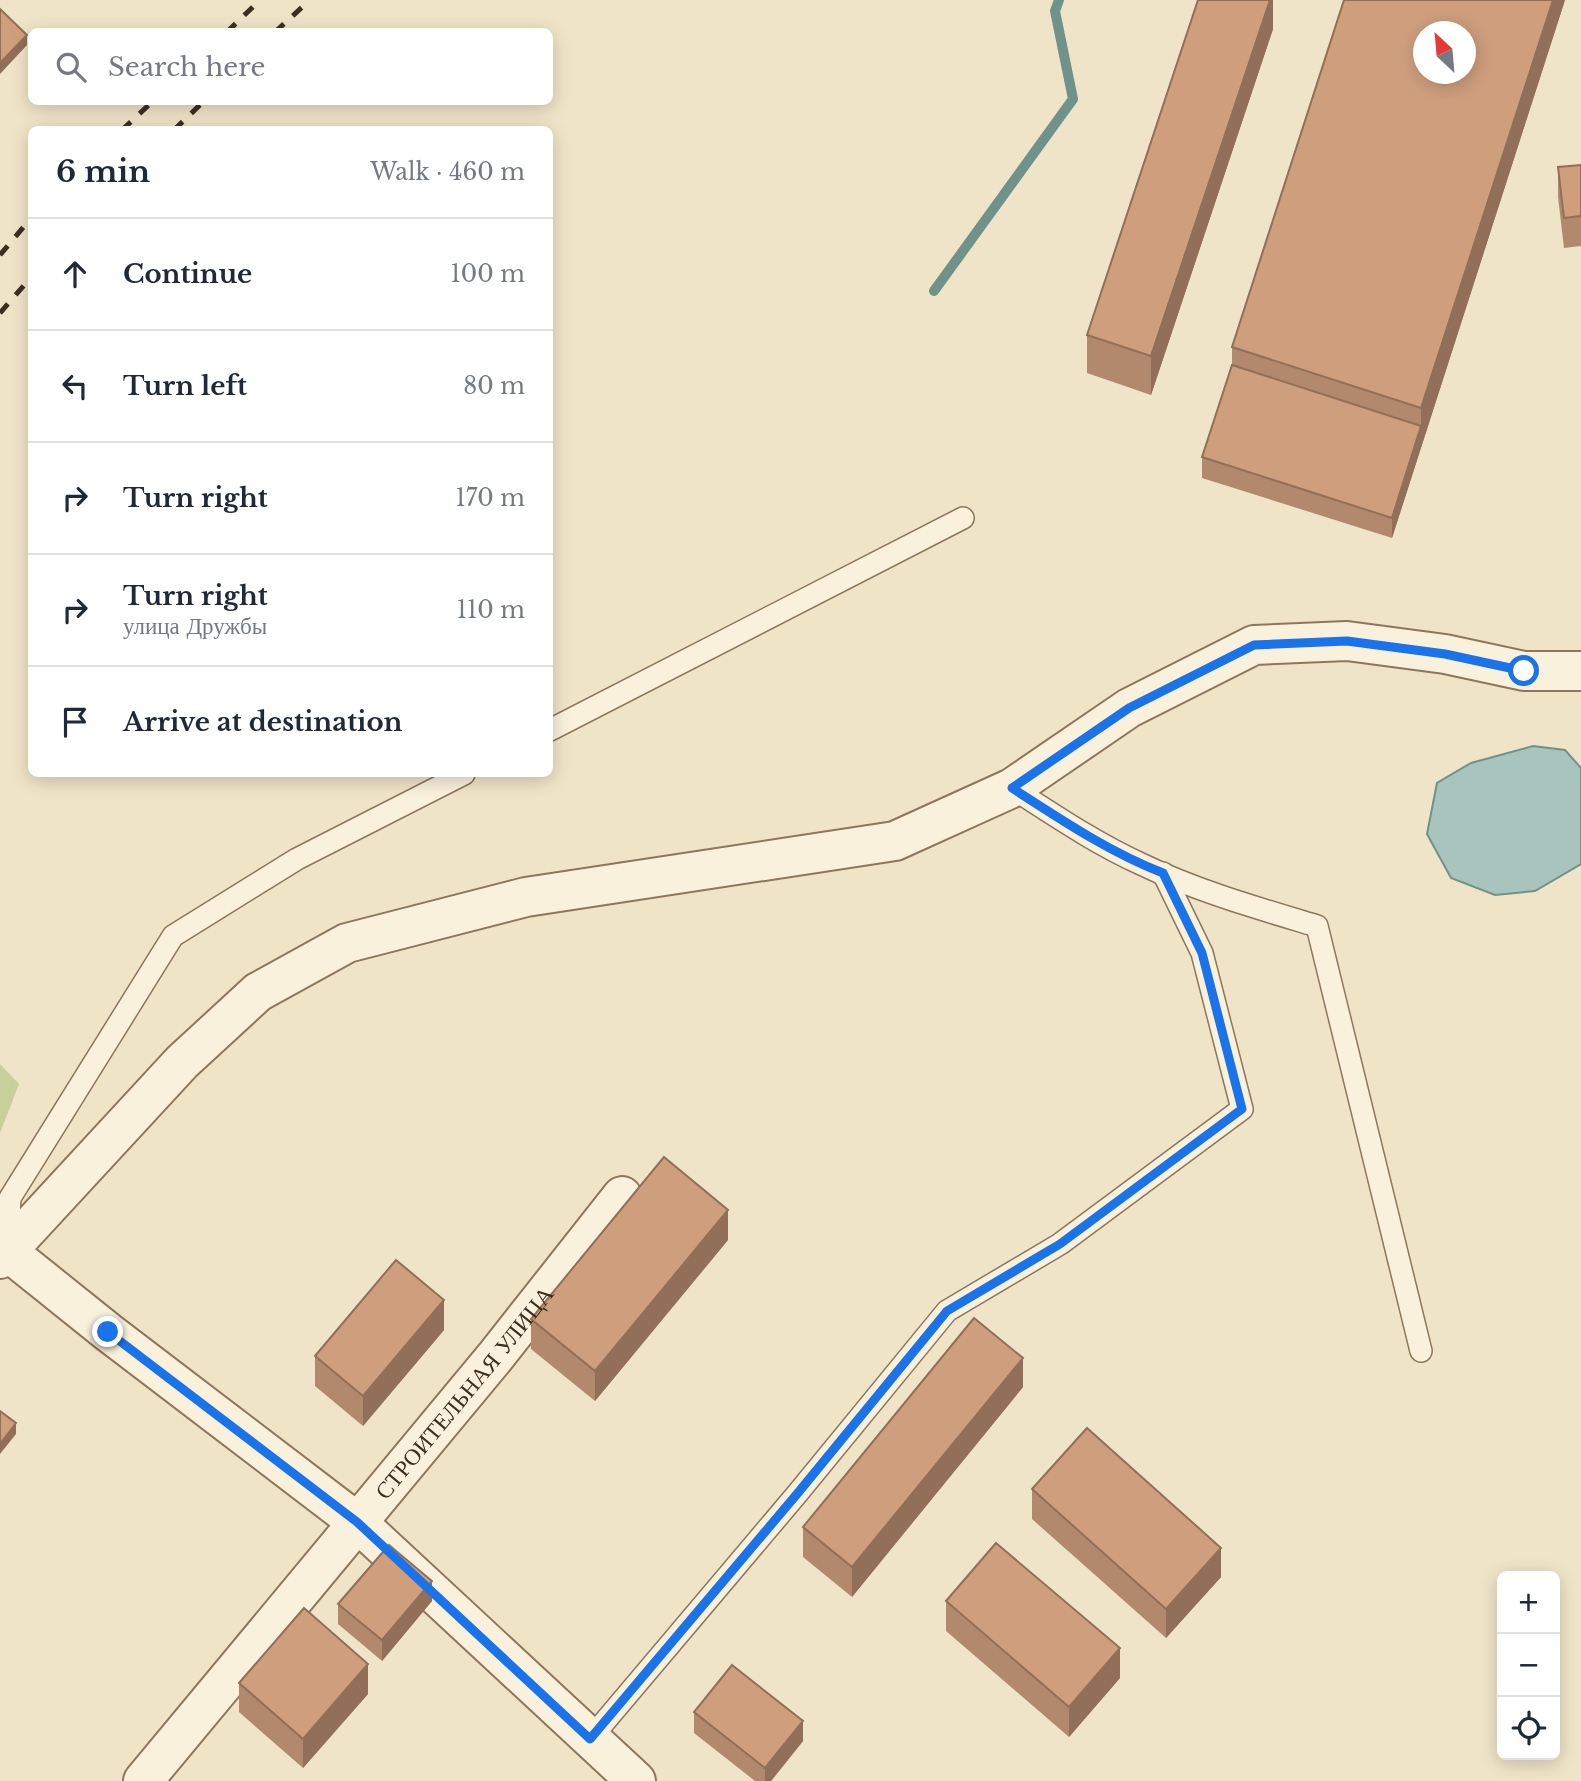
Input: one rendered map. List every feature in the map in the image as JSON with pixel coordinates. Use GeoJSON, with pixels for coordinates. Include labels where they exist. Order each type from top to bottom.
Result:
{"type":"FeatureCollection","features":[{"type":"Feature","properties":{"kind":"street"},"geometry":{"type":"LineString","coordinates":[[636,1781],[357,1522],[4,1255],[182,1062],[258,992],[347,943],[526,897],[895,841],[1012,788],[1129,708],[1254,645],[1347,641],[1445,654],[1524,671],[1581,671]]}},
{"type":"Feature","properties":{"kind":"street","name":"СТРОИТЕЛЬНАЯ УЛИЦА"},"geometry":{"type":"LineString","coordinates":[[143,1781],[495,1357],[622,1196]]}},
{"type":"Feature","properties":{"kind":"lane"},"geometry":{"type":"LineString","coordinates":[[553,728],[963,518]]}},
{"type":"Feature","properties":{"kind":"lane"},"geometry":{"type":"LineString","coordinates":[[4,1255],[10,1198],[173,936],[297,859],[458,777]]}},
{"type":"Feature","properties":{"kind":"lane"},"geometry":{"type":"LineString","coordinates":[[1012,788],[1075,829],[1141,864],[1229,900],[1317,926],[1421,1351]]}},
{"type":"Feature","properties":{"kind":"lane"},"geometry":{"type":"LineString","coordinates":[[590,1739],[947,1311],[1060,1244],[1242,1109],[1202,953],[1163,873]]}},
{"type":"Feature","properties":{"kind":"green space"},"geometry":{"type":"Polygon","coordinates":[[[0,1064],[19,1084],[0,1133],[0,1064]]]}},
{"type":"Feature","properties":{"kind":"water"},"geometry":{"type":"Polygon","coordinates":[[[1533,746],[1565,750],[1581,768],[1581,864],[1535,891],[1495,895],[1451,878],[1427,834],[1437,783],[1471,763],[1533,746]]]}},
{"type":"Feature","properties":{"kind":"building"},"geometry":{"type":"Polygon","coordinates":[[[1198,0],[1270,0],[1151,356],[1087,335],[1198,0]]]}},
{"type":"Feature","properties":{"kind":"building"},"geometry":{"type":"Polygon","coordinates":[[[1344,0],[1553,0],[1421,408],[1232,347],[1344,0]]]}},
{"type":"Feature","properties":{"kind":"building"},"geometry":{"type":"Polygon","coordinates":[[[0,9],[27,35],[0,63],[0,9]]]}},
{"type":"Feature","properties":{"kind":"building"},"geometry":{"type":"Polygon","coordinates":[[[1581,165],[1581,216],[1564,218],[1558,167],[1581,165]]]}},
{"type":"Feature","properties":{"kind":"building"},"geometry":{"type":"Polygon","coordinates":[[[1232,365],[1421,426],[1392,518],[1202,457],[1232,365]]]}},
{"type":"Feature","properties":{"kind":"building"},"geometry":{"type":"Polygon","coordinates":[[[664,1157],[728,1210],[595,1371],[531,1319],[664,1157]]]}},
{"type":"Feature","properties":{"kind":"building"},"geometry":{"type":"Polygon","coordinates":[[[396,1260],[444,1300],[363,1396],[315,1356],[396,1260]]]}},
{"type":"Feature","properties":{"kind":"building"},"geometry":{"type":"Polygon","coordinates":[[[974,1318],[1023,1358],[852,1567],[803,1527],[974,1318]]]}},
{"type":"Feature","properties":{"kind":"building"},"geometry":{"type":"Polygon","coordinates":[[[0,1411],[16,1423],[0,1444],[0,1411]]]}},
{"type":"Feature","properties":{"kind":"building"},"geometry":{"type":"Polygon","coordinates":[[[1087,1428],[1221,1548],[1166,1609],[1032,1489],[1087,1428]]]}},
{"type":"Feature","properties":{"kind":"building"},"geometry":{"type":"Polygon","coordinates":[[[996,1543],[1120,1648],[1069,1707],[946,1601],[996,1543]]]}},
{"type":"Feature","properties":{"kind":"building"},"geometry":{"type":"Polygon","coordinates":[[[389,1545],[432,1581],[382,1640],[338,1604],[389,1545]]]}},
{"type":"Feature","properties":{"kind":"building"},"geometry":{"type":"Polygon","coordinates":[[[304,1608],[368,1664],[303,1739],[239,1683],[304,1608]]]}},
{"type":"Feature","properties":{"kind":"building"},"geometry":{"type":"Polygon","coordinates":[[[732,1665],[803,1721],[765,1768],[694,1712],[732,1665]]]}},
{"type":"Feature","properties":{"kind":"waterway"},"geometry":{"type":"LineString","coordinates":[[934,291],[1073,99],[1055,11],[1059,0]]}},
{"type":"Feature","properties":{"kind":"railway"},"geometry":{"type":"LineString","coordinates":[[231,28],[260,0]]}},
{"type":"Feature","properties":{"kind":"railway"},"geometry":{"type":"LineString","coordinates":[[279,28],[310,0]]}},
{"type":"Feature","properties":{"kind":"railway"},"geometry":{"type":"LineString","coordinates":[[126,126],[149,105]]}},
{"type":"Feature","properties":{"kind":"railway"},"geometry":{"type":"LineString","coordinates":[[178,126],[200,105]]}},
{"type":"Feature","properties":{"kind":"railway"},"geometry":{"type":"LineString","coordinates":[[0,255],[28,222]]}},
{"type":"Feature","properties":{"kind":"railway"},"geometry":{"type":"LineString","coordinates":[[0,313],[28,281]]}},
{"type":"Feature","properties":{"kind":"route"},"geometry":{"type":"LineString","coordinates":[[108,1332],[357,1522],[590,1739],[947,1311],[1060,1244],[1242,1109],[1202,953],[1163,873],[1075,829],[1012,788],[1129,708],[1254,645],[1347,641],[1445,654],[1524,671]]}}]}
